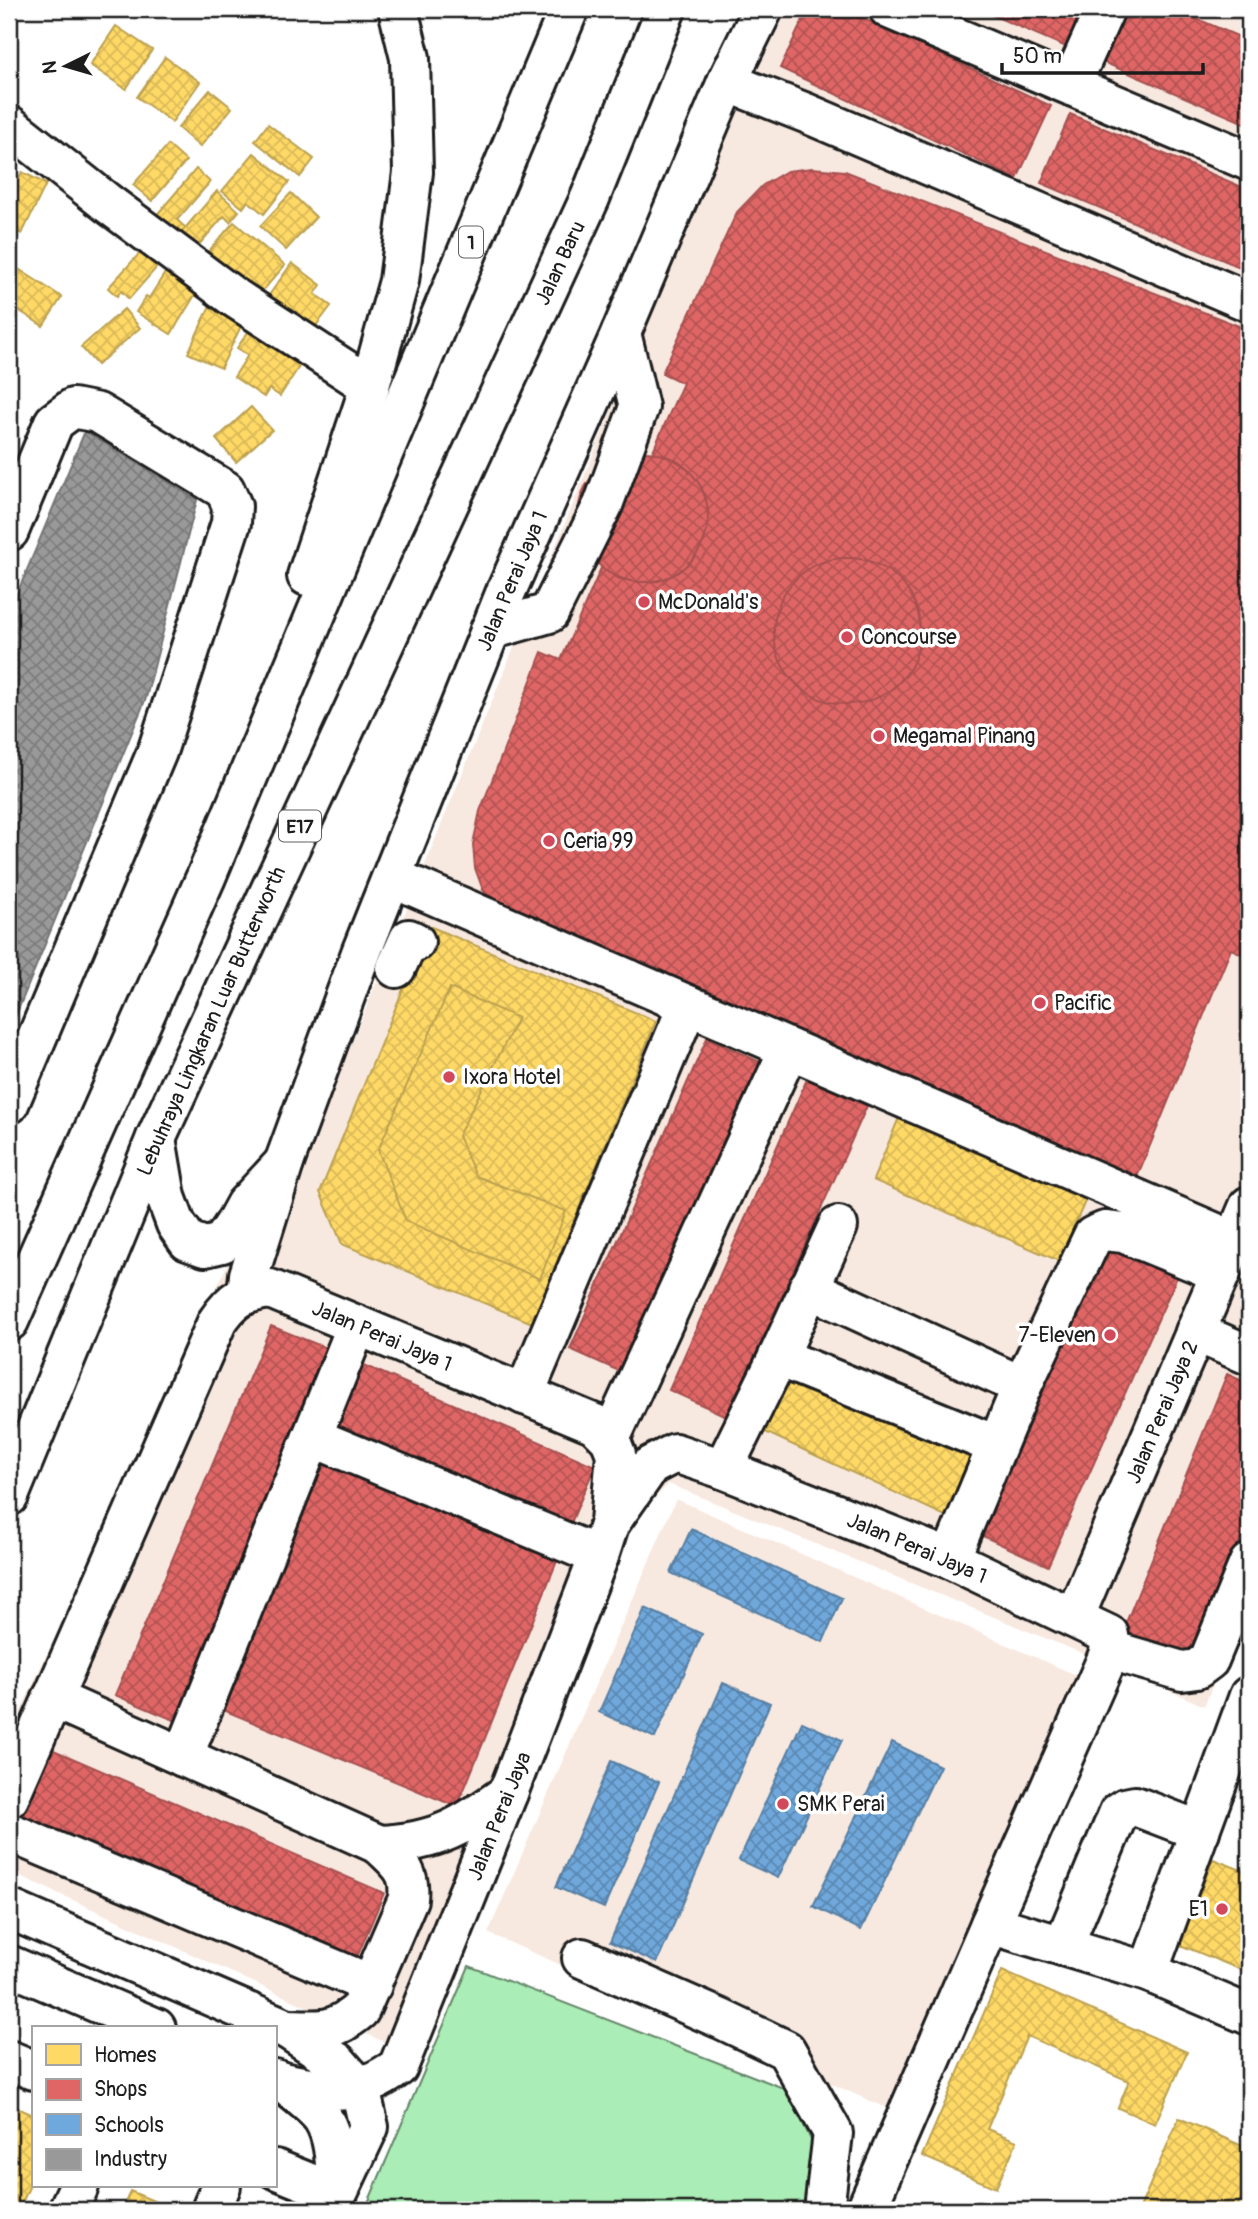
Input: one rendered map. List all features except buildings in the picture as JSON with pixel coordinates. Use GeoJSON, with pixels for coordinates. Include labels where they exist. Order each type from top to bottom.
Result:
{"type":"FeatureCollection","features":[{"type":"Feature","properties":{"kind":"main road"},"geometry":{"type":"LineString","coordinates":[[9,1321],[22,1271],[206,877],[370,386],[399,281],[413,172],[410,58],[398,9]]}},
{"type":"Feature","properties":{"kind":"main road","name":"1"},"geometry":{"type":"LineString","coordinates":[[206,877],[569,9]]}},
{"type":"Feature","properties":{"kind":"main road","name":"Jalan Baru"},"geometry":{"type":"LineString","coordinates":[[444,514],[590,198],[666,9]]}},
{"type":"Feature","properties":{"kind":"main road"},"geometry":{"type":"LineString","coordinates":[[590,198],[690,9]]}},
{"type":"Feature","properties":{"kind":"main road","name":"Jalan Perai Jaya 1"},"geometry":{"type":"LineString","coordinates":[[284,1163],[361,953],[490,630],[727,82],[763,9]]}},
{"type":"Feature","properties":{"kind":"main road"},"geometry":{"type":"LineString","coordinates":[[889,9],[1249,161]]}},
{"type":"Feature","properties":{"kind":"main road"},"geometry":{"type":"LineString","coordinates":[[1071,85],[1105,9]]}},
{"type":"Feature","properties":{"kind":"main road"},"geometry":{"type":"LineString","coordinates":[[727,82],[806,113],[1249,302]]}},
{"type":"Feature","properties":{"kind":"main road"},"geometry":{"type":"LineString","coordinates":[[9,125],[232,296],[370,386]]}},
{"type":"Feature","properties":{"kind":"main road"},"geometry":{"type":"LineString","coordinates":[[490,630],[549,613],[603,505],[639,407],[621,332]]}},
{"type":"Feature","properties":{"kind":"main road"},"geometry":{"type":"LineString","coordinates":[[9,531],[54,422],[73,408],[98,413],[225,490],[232,506],[231,523],[157,752],[9,1104]]}},
{"type":"Feature","properties":{"kind":"main road","name":"Lebuhraya Lingkaran Luar Butterworth"},"geometry":{"type":"LineString","coordinates":[[9,1496],[156,1138],[444,514]]}},
{"type":"Feature","properties":{"kind":"main road"},"geometry":{"type":"LineString","coordinates":[[392,877],[789,1049],[1228,1257]]}},
{"type":"Feature","properties":{"kind":"main road"},"geometry":{"type":"LineString","coordinates":[[524,1395],[688,1005]]}},
{"type":"Feature","properties":{"kind":"main road"},"geometry":{"type":"LineString","coordinates":[[312,1437],[605,1539],[616,1454],[610,1439],[789,1049]]}},
{"type":"Feature","properties":{"kind":"main road"},"geometry":{"type":"LineString","coordinates":[[156,1138],[166,1197],[176,1224],[188,1241],[205,1247],[222,1242],[245,1205],[284,1163]]}},
{"type":"Feature","properties":{"kind":"main road"},"geometry":{"type":"LineString","coordinates":[[9,1798],[218,1322],[229,1304],[247,1293],[249,1275],[284,1163]]}},
{"type":"Feature","properties":{"kind":"main road","name":"Jalan Perai Jaya 2"},"geometry":{"type":"LineString","coordinates":[[1074,1618],[1249,1206]]}},
{"type":"Feature","properties":{"kind":"main road"},"geometry":{"type":"LineString","coordinates":[[723,1469],[838,1226]]}},
{"type":"Feature","properties":{"kind":"main road"},"geometry":{"type":"LineString","coordinates":[[950,1559],[1022,1386],[1093,1236],[1105,1231],[1123,1233],[1228,1257]]}},
{"type":"Feature","properties":{"kind":"main road"},"geometry":{"type":"LineString","coordinates":[[808,1288],[1022,1386]]}},
{"type":"Feature","properties":{"kind":"main road","name":"Jalan Perai Jaya 1"},"geometry":{"type":"LineString","coordinates":[[247,1293],[270,1289],[596,1424],[610,1439]]}},
{"type":"Feature","properties":{"kind":"main road"},"geometry":{"type":"LineString","coordinates":[[183,1756],[357,1325]]}},
{"type":"Feature","properties":{"kind":"main road"},"geometry":{"type":"LineString","coordinates":[[1195,1332],[1249,1355]]}},
{"type":"Feature","properties":{"kind":"main road"},"geometry":{"type":"LineString","coordinates":[[778,1357],[996,1445]]}},
{"type":"Feature","properties":{"kind":"main road","name":"Jalan Perai Jaya 1"},"geometry":{"type":"LineString","coordinates":[[605,1539],[650,1466],[675,1453],[723,1469],[950,1559],[1109,1635],[1110,1650]]}},
{"type":"Feature","properties":{"kind":"main road","name":"Jalan Perai Jaya"},"geometry":{"type":"LineString","coordinates":[[334,2202],[398,2067],[508,1793],[605,1539]]}},
{"type":"Feature","properties":{"kind":"main road"},"geometry":{"type":"LineString","coordinates":[[866,2210],[1110,1650],[1182,1671],[1197,1669],[1209,1660],[1249,1563]]}},
{"type":"Feature","properties":{"kind":"main road"},"geometry":{"type":"LineString","coordinates":[[1147,1972],[1249,1696]]}},
{"type":"Feature","properties":{"kind":"main road"},"geometry":{"type":"LineString","coordinates":[[52,1698],[380,1845],[405,1870],[409,1884],[408,1899],[360,2010],[346,2022],[328,2030],[287,2029]]}},
{"type":"Feature","properties":{"kind":"main road"},"geometry":{"type":"LineString","coordinates":[[380,1845],[409,1843],[444,1834],[476,1816],[508,1793]]}},
{"type":"Feature","properties":{"kind":"main road"},"geometry":{"type":"LineString","coordinates":[[1063,1946],[1119,1812],[1135,1806],[1200,1831]]}},
{"type":"Feature","properties":{"kind":"main road"},"geometry":{"type":"LineString","coordinates":[[9,1832],[372,1985]]}},
{"type":"Feature","properties":{"kind":"main road"},"geometry":{"type":"LineString","coordinates":[[9,1909],[287,2029],[337,2062],[360,2088],[369,2127]]}},
{"type":"Feature","properties":{"kind":"main road"},"geometry":{"type":"LineString","coordinates":[[989,1924],[1147,1972],[1249,2015]]}},
{"type":"Feature","properties":{"kind":"main road"},"geometry":{"type":"LineString","coordinates":[[582,1958],[786,2050],[833,2133],[824,2210]]}},
{"type":"Feature","properties":{"kind":"main road"},"geometry":{"type":"LineString","coordinates":[[9,1965],[151,2026]]}},
{"type":"Feature","properties":{"kind":"main road"},"geometry":{"type":"LineString","coordinates":[[9,2060],[32,2070]]}},
{"type":"Feature","properties":{"kind":"main road"},"geometry":{"type":"LineString","coordinates":[[279,2080],[333,2091],[360,2088],[381,2079],[398,2067]]}},
{"type":"Feature","properties":{"kind":"main road"},"geometry":{"type":"LineString","coordinates":[[279,2080],[322,2118],[330,2135],[334,2202]]}},
{"type":"Feature","properties":{"kind":"main road"},"geometry":{"type":"LineString","coordinates":[[276,2170],[334,2202]]}},
{"type":"Feature","properties":{"kind":"main road"},"geometry":{"type":"LineString","coordinates":[[68,2210],[78,2188]]}},
{"type":"Feature","properties":{"kind":"main road"},"geometry":{"type":"LineString","coordinates":[[211,2210],[220,2188]]}},
{"type":"Feature","properties":{"kind":"shaded area"},"geometry":{"type":"Polygon","coordinates":[[[776,9],[1249,9],[1249,1602],[1204,1706],[1130,1673],[669,1484],[580,1566],[384,2042],[9,1871],[9,1736],[230,1259],[281,1215],[776,9]]]}},
{"type":"Feature","properties":{"kind":"shaded area","name":"SMK Perai"},"geometry":{"type":"Polygon","coordinates":[[[676,1499],[1078,1676],[891,2110],[488,1933],[676,1499]]]}},
{"type":"Feature","properties":{"kind":"green space"},"geometry":{"type":"Polygon","coordinates":[[[469,1966],[786,2089],[818,2154],[803,2210],[365,2210],[469,1966]]]}},
{"type":"Feature","properties":{"kind":"place","name":"McDonald's"},"geometry":{"type":"Point","coordinates":[644,602]}},
{"type":"Feature","properties":{"kind":"place","name":"Concourse"},"geometry":{"type":"Point","coordinates":[847,637]}},
{"type":"Feature","properties":{"kind":"place","name":"Megamal Pinang"},"geometry":{"type":"Point","coordinates":[879,736]}},
{"type":"Feature","properties":{"kind":"place","name":"Ceria 99"},"geometry":{"type":"Point","coordinates":[549,841]}},
{"type":"Feature","properties":{"kind":"place","name":"Pacific"},"geometry":{"type":"Point","coordinates":[1040,1003]}},
{"type":"Feature","properties":{"kind":"place","name":"Ixora Hotel"},"geometry":{"type":"Point","coordinates":[449,1077]}},
{"type":"Feature","properties":{"kind":"place","name":"7-Eleven"},"geometry":{"type":"Point","coordinates":[1110,1335]}},
{"type":"Feature","properties":{"kind":"place","name":"SMK Perai"},"geometry":{"type":"Point","coordinates":[783,1804]}},
{"type":"Feature","properties":{"kind":"place","name":"E1"},"geometry":{"type":"Point","coordinates":[1222,1909]}}]}
